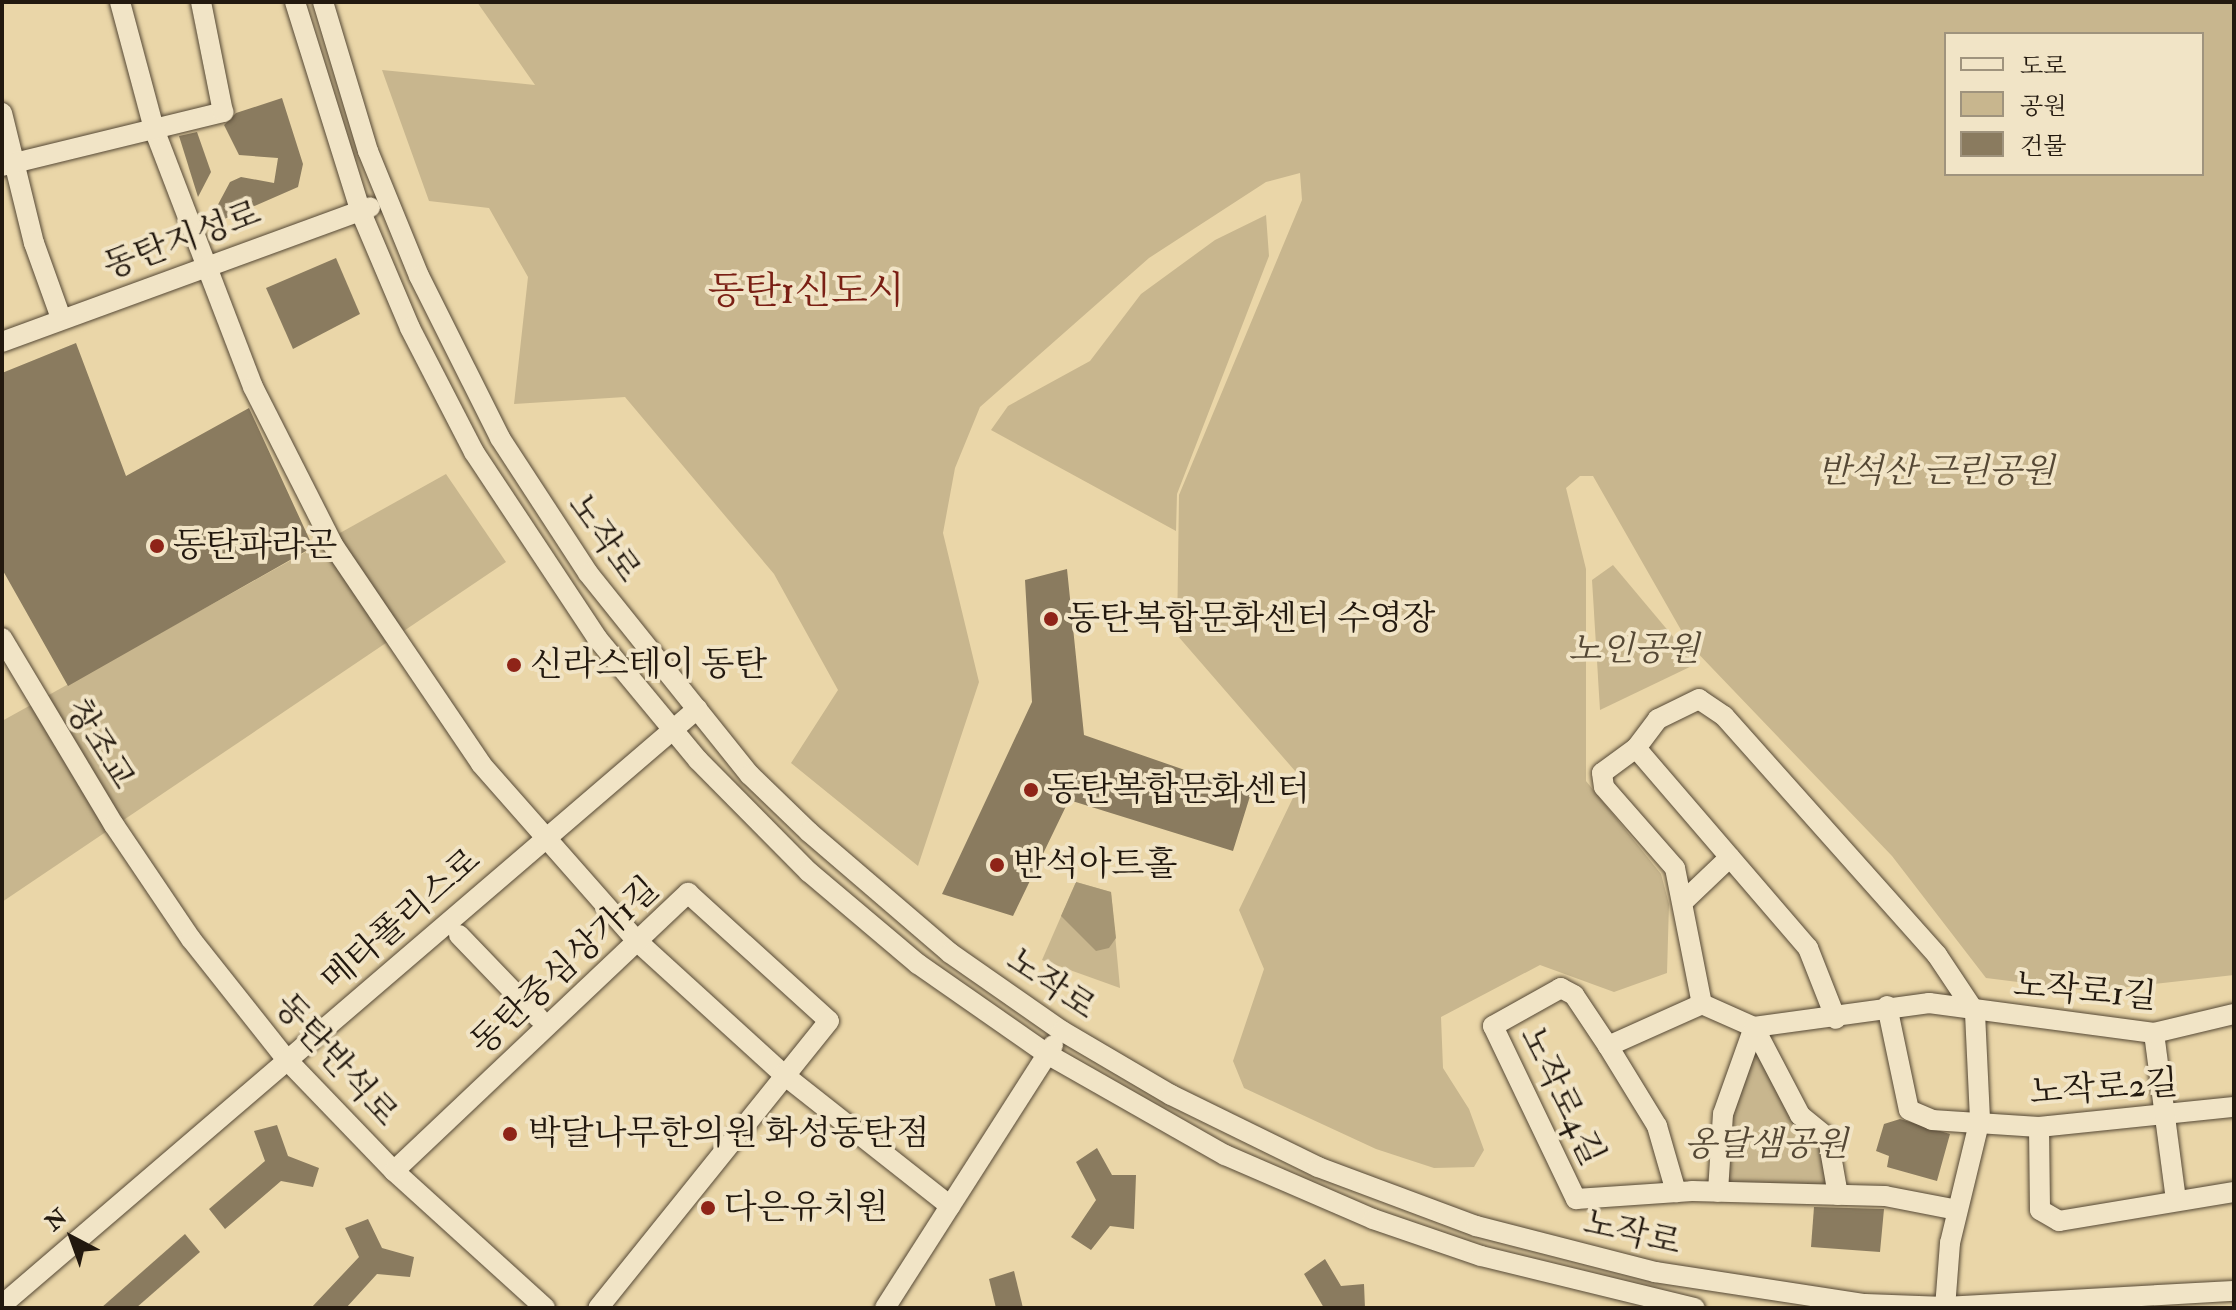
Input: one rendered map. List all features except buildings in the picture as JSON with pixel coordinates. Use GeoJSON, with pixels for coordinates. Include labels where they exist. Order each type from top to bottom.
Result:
{"type":"FeatureCollection","features":[{"type":"Feature","properties":{"kind":"street"},"geometry":{"type":"LineString","coordinates":[[120,2],[154,129],[203,267],[253,387],[333,545],[481,764],[638,942],[783,1074],[950,1206]]}},
{"type":"Feature","properties":{"kind":"street"},"geometry":{"type":"LineString","coordinates":[[7,165],[223,112],[201,2]]}},
{"type":"Feature","properties":{"kind":"street","name":"노작로"},"geometry":{"type":"LineString","coordinates":[[295,2],[330,125],[360,210],[406,318],[474,452],[530,542],[672,730],[729,793],[809,872],[969,1001],[1047,1054],[1225,1155],[1373,1219],[1559,1279],[1695,1308]]}},
{"type":"Feature","properties":{"kind":"street","name":"노작로"},"geometry":{"type":"LineString","coordinates":[[323,2],[355,116],[385,201],[432,305],[500,438],[556,526],[750,775],[878,894],[985,979],[1062,1031],[1141,1079],[1318,1167],[1476,1226],[1655,1272],[1861,1306],[2018,1307],[2234,1291]]}},
{"type":"Feature","properties":{"kind":"street"},"geometry":{"type":"LineString","coordinates":[[2,113],[7,165],[61,318]]}},
{"type":"Feature","properties":{"kind":"street"},"geometry":{"type":"LineString","coordinates":[[330,125],[347,131],[355,116]]}},
{"type":"Feature","properties":{"kind":"street","name":"동탄지성로"},"geometry":{"type":"LineString","coordinates":[[2,342],[385,201]]}},
{"type":"Feature","properties":{"kind":"street"},"geometry":{"type":"LineString","coordinates":[[406,318],[414,305],[432,305]]}},
{"type":"Feature","properties":{"kind":"street","name":"창조교"},"geometry":{"type":"LineString","coordinates":[[2,638],[33,698],[114,825]]}},
{"type":"Feature","properties":{"kind":"street"},"geometry":{"type":"LineString","coordinates":[[1945,1308],[1957,1210],[1978,1127],[1975,1012],[1937,955],[1724,716],[1699,699],[1658,719],[1636,748],[1602,773],[1604,787],[1675,868],[1685,900],[1702,1004],[1754,1027],[1836,1019],[1887,1006],[1929,1003],[1975,1012]]}},
{"type":"Feature","properties":{"kind":"street","name":"메타폴리스로"},"geometry":{"type":"LineString","coordinates":[[2,1305],[697,709]]}},
{"type":"Feature","properties":{"kind":"street"},"geometry":{"type":"LineString","coordinates":[[1636,748],[1808,948],[1836,1019]]}},
{"type":"Feature","properties":{"kind":"street"},"geometry":{"type":"LineString","coordinates":[[729,793],[735,777],[750,775]]}},
{"type":"Feature","properties":{"kind":"street","name":"동탄반석로"},"geometry":{"type":"LineString","coordinates":[[114,825],[191,939],[287,1060],[394,1171],[545,1308]]}},
{"type":"Feature","properties":{"kind":"street"},"geometry":{"type":"LineString","coordinates":[[1685,900],[1730,857]]}},
{"type":"Feature","properties":{"kind":"street","name":"동탄중심상가1길"},"geometry":{"type":"LineString","coordinates":[[394,1171],[688,893],[829,1021],[783,1074],[598,1308]]}},
{"type":"Feature","properties":{"kind":"street"},"geometry":{"type":"LineString","coordinates":[[459,935],[539,1018]]}},
{"type":"Feature","properties":{"kind":"street"},"geometry":{"type":"LineString","coordinates":[[969,1001],[984,993],[985,979]]}},
{"type":"Feature","properties":{"kind":"street","name":"노작로4길"},"geometry":{"type":"LineString","coordinates":[[1676,1192],[1657,1126],[1574,995],[1561,988],[1493,1026],[1576,1199],[1676,1192],[1885,1196],[1957,1210]]}},
{"type":"Feature","properties":{"kind":"street","name":"노작로4길"},"geometry":{"type":"LineString","coordinates":[[1608,1046],[1702,1004]]}},
{"type":"Feature","properties":{"kind":"street"},"geometry":{"type":"LineString","coordinates":[[1887,1006],[1909,1110],[1978,1127]]}},
{"type":"Feature","properties":{"kind":"street","name":"노작로1길"},"geometry":{"type":"LineString","coordinates":[[1975,1012],[2154,1033],[2234,1014]]}},
{"type":"Feature","properties":{"kind":"street"},"geometry":{"type":"LineString","coordinates":[[1718,1192],[1723,1114],[1754,1027]]}},
{"type":"Feature","properties":{"kind":"street"},"geometry":{"type":"LineString","coordinates":[[1754,1027],[1800,1115],[1828,1138],[1838,1195]]}},
{"type":"Feature","properties":{"kind":"street"},"geometry":{"type":"LineString","coordinates":[[885,1308],[1062,1031]]}},
{"type":"Feature","properties":{"kind":"street"},"geometry":{"type":"LineString","coordinates":[[2154,1033],[2176,1201]]}},
{"type":"Feature","properties":{"kind":"street"},"geometry":{"type":"LineString","coordinates":[[1127,1102],[1126,1086],[1141,1079]]}},
{"type":"Feature","properties":{"kind":"street","name":"노작로2길"},"geometry":{"type":"LineString","coordinates":[[1978,1127],[2039,1127],[2164,1118],[2234,1107]]}},
{"type":"Feature","properties":{"kind":"street"},"geometry":{"type":"LineString","coordinates":[[2039,1127],[2040,1210],[2059,1221],[2234,1192]]}},
{"type":"Feature","properties":{"kind":"green space","name":"반석산 근린공원"},"geometry":{"type":"Polygon","coordinates":[[[477,2],[2234,2],[2234,975],[2092,991],[1986,978],[1892,856],[1689,644],[1593,476],[1580,476],[1566,488],[1586,569],[1586,781],[1661,874],[1669,904],[1667,973],[1614,992],[1540,965],[1441,1017],[1443,1068],[1469,1109],[1484,1150],[1474,1167],[1434,1168],[1376,1149],[1244,1088],[1233,1061],[1264,969],[1239,910],[1302,779],[1177,635],[1179,495],[1302,200],[1300,173],[1266,182],[1149,258],[980,407],[955,468],[943,533],[979,682],[918,866],[791,763],[838,690],[774,574],[625,397],[514,404],[528,277],[489,208],[429,201],[382,70],[535,85],[477,2]]]}},
{"type":"Feature","properties":{"kind":"green space"},"geometry":{"type":"Polygon","coordinates":[[[1266,215],[1269,256],[1177,494],[1176,531],[991,430],[1008,406],[1090,361],[1141,294],[1215,240],[1266,215]]]}},
{"type":"Feature","properties":{"kind":"green space"},"geometry":{"type":"Polygon","coordinates":[[[446,474],[506,562],[2,902],[2,721],[446,474]]]}},
{"type":"Feature","properties":{"kind":"green space","name":"노인공원"},"geometry":{"type":"Polygon","coordinates":[[[1613,565],[1696,664],[1600,710],[1592,580],[1613,565]]]}},
{"type":"Feature","properties":{"kind":"green space"},"geometry":{"type":"Polygon","coordinates":[[[1076,882],[1111,892],[1120,988],[1042,960],[1076,882]]]}},
{"type":"Feature","properties":{"kind":"green space","name":"옹달샘공원"},"geometry":{"type":"Polygon","coordinates":[[[1754,1032],[1824,1137],[1834,1191],[1720,1188],[1722,1140],[1754,1032]]]}},
{"type":"Feature","properties":{"kind":"shaded area"},"geometry":{"type":"Polygon","coordinates":[[[1076,882],[1111,892],[1116,938],[1109,948],[1096,951],[1061,916],[1076,882]]]}},
{"type":"Feature","properties":{"kind":"place","name":"동탄파라곤"},"geometry":{"type":"Point","coordinates":[157,546]}},
{"type":"Feature","properties":{"kind":"place","name":"동탄복합문화센터 수영장"},"geometry":{"type":"Point","coordinates":[1051,619]}},
{"type":"Feature","properties":{"kind":"place","name":"신라스테이 동탄"},"geometry":{"type":"Point","coordinates":[514,665]}},
{"type":"Feature","properties":{"kind":"place","name":"동탄복합문화센터"},"geometry":{"type":"Point","coordinates":[1031,790]}},
{"type":"Feature","properties":{"kind":"place","name":"반석아트홀"},"geometry":{"type":"Point","coordinates":[997,865]}},
{"type":"Feature","properties":{"kind":"place","name":"박달나무한의원 화성동탄점"},"geometry":{"type":"Point","coordinates":[510,1134]}},
{"type":"Feature","properties":{"kind":"place","name":"다은유치원"},"geometry":{"type":"Point","coordinates":[708,1208]}},
{"type":"Feature","properties":{"kind":"district","name":"동탄1신도시"},"geometry":{"type":"Point","coordinates":[806,292]}}]}
